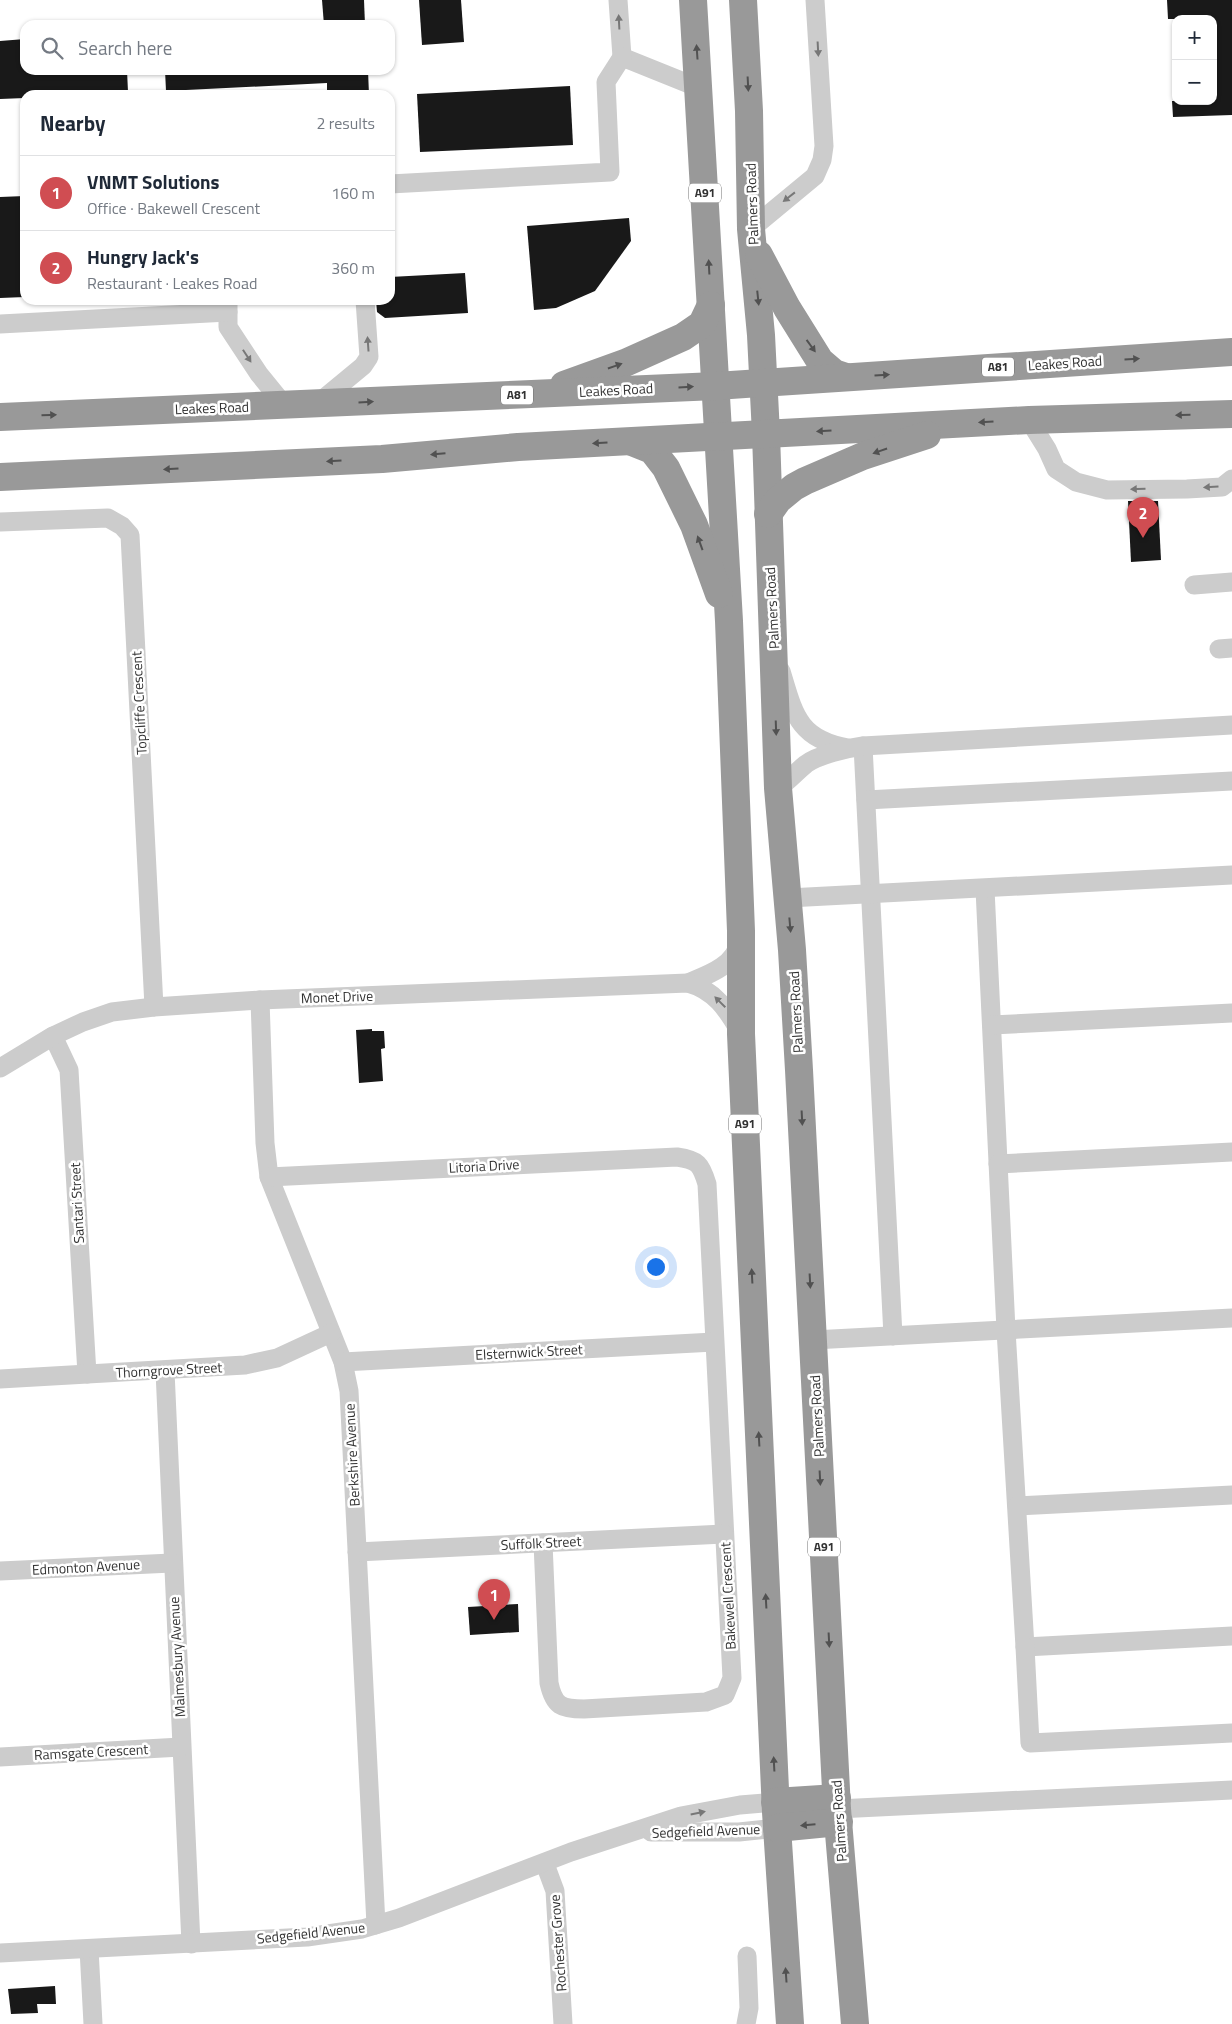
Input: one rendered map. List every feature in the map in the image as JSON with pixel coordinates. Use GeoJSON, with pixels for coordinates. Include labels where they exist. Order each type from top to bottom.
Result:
{"type":"FeatureCollection","features":[{"type":"Feature","properties":{"kind":"highway","name":"A91"},"geometry":{"type":"LineString","coordinates":[[694,0],[729,621],[741,931],[741,1034],[776,1815],[790,2024]]}},
{"type":"Feature","properties":{"kind":"highway","name":"Palmers Road"},"geometry":{"type":"LineString","coordinates":[[743,0],[749,111],[752,236],[764,383],[778,788],[788,898],[838,1810],[855,2024]]}},
{"type":"Feature","properties":{"kind":"highway"},"geometry":{"type":"LineString","coordinates":[[752,236],[787,308],[820,360],[834,373],[846,377]]}},
{"type":"Feature","properties":{"kind":"highway"},"geometry":{"type":"LineString","coordinates":[[536,394],[626,363],[683,337],[702,324],[711,305]]}},
{"type":"Feature","properties":{"kind":"highway","name":"Leakes Road"},"geometry":{"type":"LineString","coordinates":[[0,417],[716,386],[1232,352]]}},
{"type":"Feature","properties":{"kind":"highway"},"geometry":{"type":"LineString","coordinates":[[0,477],[382,459],[518,447],[1029,420],[1232,414]]}},
{"type":"Feature","properties":{"kind":"highway"},"geometry":{"type":"LineString","coordinates":[[768,514],[782,497],[805,481],[863,456],[959,424]]}},
{"type":"Feature","properties":{"kind":"highway"},"geometry":{"type":"LineString","coordinates":[[632,442],[652,450],[666,468],[694,525],[729,621]]}},
{"type":"Feature","properties":{"kind":"highway"},"geometry":{"type":"LineString","coordinates":[[776,1815],[838,1810]]}},
{"type":"Feature","properties":{"kind":"street"},"geometry":{"type":"LineString","coordinates":[[395,184],[610,172],[606,82],[622,57],[618,0]]}},
{"type":"Feature","properties":{"kind":"street"},"geometry":{"type":"LineString","coordinates":[[752,236],[815,176],[822,160],[824,146],[815,0]]}},
{"type":"Feature","properties":{"kind":"street"},"geometry":{"type":"LineString","coordinates":[[622,57],[699,88]]}},
{"type":"Feature","properties":{"kind":"street"},"geometry":{"type":"LineString","coordinates":[[317,404],[363,366],[369,357],[366,305]]}},
{"type":"Feature","properties":{"kind":"street"},"geometry":{"type":"LineString","coordinates":[[0,324],[228,306],[228,328],[259,374],[285,406]]}},
{"type":"Feature","properties":{"kind":"street"},"geometry":{"type":"LineString","coordinates":[[1029,420],[1047,449],[1056,470],[1076,482],[1106,490],[1222,487],[1232,479]]}},
{"type":"Feature","properties":{"kind":"street","name":"Topcliffe Crescent"},"geometry":{"type":"LineString","coordinates":[[0,522],[108,518],[122,526],[130,535],[154,1007]]}},
{"type":"Feature","properties":{"kind":"street"},"geometry":{"type":"LineString","coordinates":[[1194,585],[1232,582]]}},
{"type":"Feature","properties":{"kind":"street"},"geometry":{"type":"LineString","coordinates":[[774,648],[797,718],[821,742],[856,747],[1232,725]]}},
{"type":"Feature","properties":{"kind":"street"},"geometry":{"type":"LineString","coordinates":[[778,788],[795,776],[807,764],[856,747]]}},
{"type":"Feature","properties":{"kind":"street"},"geometry":{"type":"LineString","coordinates":[[856,747],[866,800],[893,1336]]}},
{"type":"Feature","properties":{"kind":"street"},"geometry":{"type":"LineString","coordinates":[[866,800],[1232,781]]}},
{"type":"Feature","properties":{"kind":"street"},"geometry":{"type":"LineString","coordinates":[[788,898],[1232,875]]}},
{"type":"Feature","properties":{"kind":"street"},"geometry":{"type":"LineString","coordinates":[[985,889],[1006,1330],[1030,1743],[1232,1733]]}},
{"type":"Feature","properties":{"kind":"street","name":"Monet Drive"},"geometry":{"type":"LineString","coordinates":[[688,983],[727,964],[738,949],[741,931]]}},
{"type":"Feature","properties":{"kind":"street","name":"Monet Drive"},"geometry":{"type":"LineString","coordinates":[[0,1068],[53,1036],[83,1022],[112,1012],[154,1007],[260,1000],[688,983],[702,988],[720,1001],[741,1034]]}},
{"type":"Feature","properties":{"kind":"street","name":"Berkshire Avenue"},"geometry":{"type":"LineString","coordinates":[[260,1000],[268,1177],[344,1362],[349,1391],[376,1925]]}},
{"type":"Feature","properties":{"kind":"street"},"geometry":{"type":"LineString","coordinates":[[992,1026],[1232,1013]]}},
{"type":"Feature","properties":{"kind":"street","name":"Santari Street"},"geometry":{"type":"LineString","coordinates":[[53,1036],[69,1070],[87,1374]]}},
{"type":"Feature","properties":{"kind":"street"},"geometry":{"type":"LineString","coordinates":[[998,1164],[1232,1152]]}},
{"type":"Feature","properties":{"kind":"street","name":"Litoria Drive"},"geometry":{"type":"LineString","coordinates":[[268,1177],[677,1157],[690,1159],[698,1163]]}},
{"type":"Feature","properties":{"kind":"street","name":"Bakewell Crescent"},"geometry":{"type":"LineString","coordinates":[[543,1543],[551,1693],[557,1704],[568,1709],[706,1702],[725,1695],[730,1688],[732,1678],[707,1184],[698,1163]]}},
{"type":"Feature","properties":{"kind":"street"},"geometry":{"type":"LineString","coordinates":[[813,1340],[1232,1318]]}},
{"type":"Feature","properties":{"kind":"street","name":"Thorngrove Street"},"geometry":{"type":"LineString","coordinates":[[0,1379],[245,1365],[277,1358],[331,1333]]}},
{"type":"Feature","properties":{"kind":"street","name":"Elsternwick Street"},"geometry":{"type":"LineString","coordinates":[[344,1362],[714,1342]]}},
{"type":"Feature","properties":{"kind":"street","name":"Malmesbury Avenue"},"geometry":{"type":"LineString","coordinates":[[165,1371],[172,1563],[191,1944]]}},
{"type":"Feature","properties":{"kind":"street"},"geometry":{"type":"LineString","coordinates":[[1016,1506],[1232,1495]]}},
{"type":"Feature","properties":{"kind":"street","name":"Suffolk Street"},"geometry":{"type":"LineString","coordinates":[[357,1552],[724,1534]]}},
{"type":"Feature","properties":{"kind":"street","name":"Edmonton Avenue"},"geometry":{"type":"LineString","coordinates":[[0,1570],[172,1563]]}},
{"type":"Feature","properties":{"kind":"street"},"geometry":{"type":"LineString","coordinates":[[1025,1647],[1232,1636]]}},
{"type":"Feature","properties":{"kind":"street","name":"Ramsgate Crescent"},"geometry":{"type":"LineString","coordinates":[[0,1757],[181,1747]]}},
{"type":"Feature","properties":{"kind":"street"},"geometry":{"type":"LineString","coordinates":[[838,1810],[1232,1790]]}},
{"type":"Feature","properties":{"kind":"street","name":"Sedgefield Avenue"},"geometry":{"type":"LineString","coordinates":[[0,1953],[315,1936],[376,1925],[545,1864],[571,1852],[681,1816],[731,1807],[776,1815]]}},
{"type":"Feature","properties":{"kind":"street","name":"Sedgefield Avenue"},"geometry":{"type":"LineString","coordinates":[[635,1832],[739,1832],[776,1815]]}},
{"type":"Feature","properties":{"kind":"street","name":"Rochester Grove"},"geometry":{"type":"LineString","coordinates":[[545,1864],[555,1891],[563,2024]]}},
{"type":"Feature","properties":{"kind":"street"},"geometry":{"type":"LineString","coordinates":[[88,1949],[93,2024]]}},
{"type":"Feature","properties":{"kind":"street"},"geometry":{"type":"LineString","coordinates":[[746,2024],[749,2008],[747,1956]]}},
{"type":"Feature","properties":{"kind":"building"},"geometry":{"type":"Polygon","coordinates":[[[322,0],[364,0],[365,20],[324,20],[322,0]]]}},
{"type":"Feature","properties":{"kind":"building"},"geometry":{"type":"Polygon","coordinates":[[[419,0],[461,0],[464,42],[422,45],[419,0]]]}},
{"type":"Feature","properties":{"kind":"building"},"geometry":{"type":"Polygon","coordinates":[[[1167,0],[1232,0],[1232,115],[1173,117],[1172,105],[1217,105],[1217,15],[1172,15],[1172,19],[1168,19],[1167,0]]]}},
{"type":"Feature","properties":{"kind":"building"},"geometry":{"type":"Polygon","coordinates":[[[20,39],[20,75],[127,75],[128,90],[20,90],[20,98],[0,99],[0,41],[20,39]]]}},
{"type":"Feature","properties":{"kind":"building"},"geometry":{"type":"Polygon","coordinates":[[[165,75],[368,75],[369,90],[327,90],[327,83],[166,90],[165,75]]]}},
{"type":"Feature","properties":{"kind":"building"},"geometry":{"type":"Polygon","coordinates":[[[570,86],[573,145],[420,152],[417,94],[570,86]]]}},
{"type":"Feature","properties":{"kind":"building"},"geometry":{"type":"Polygon","coordinates":[[[20,196],[20,297],[0,298],[0,197],[20,196]]]}},
{"type":"Feature","properties":{"kind":"building"},"geometry":{"type":"Polygon","coordinates":[[[629,218],[631,241],[595,291],[556,308],[534,310],[527,226],[629,218]]]}},
{"type":"Feature","properties":{"kind":"building"},"geometry":{"type":"Polygon","coordinates":[[[465,273],[468,313],[385,318],[377,312],[376,305],[395,305],[395,277],[465,273]]]}},
{"type":"Feature","properties":{"kind":"building"},"geometry":{"type":"Polygon","coordinates":[[[1128,501],[1158,501],[1161,560],[1131,562],[1128,501]]]}},
{"type":"Feature","properties":{"kind":"building"},"geometry":{"type":"Polygon","coordinates":[[[372,1029],[372,1031],[384,1031],[385,1048],[381,1049],[383,1081],[359,1083],[356,1030],[372,1029]]]}},
{"type":"Feature","properties":{"kind":"building"},"geometry":{"type":"Polygon","coordinates":[[[518,1604],[519,1632],[470,1635],[468,1607],[518,1604]]]}},
{"type":"Feature","properties":{"kind":"building"},"geometry":{"type":"Polygon","coordinates":[[[55,1986],[56,2004],[37,2004],[38,2013],[11,2014],[8,1989],[55,1986]]]}},
{"type":"Feature","properties":{"kind":"place","name":"Hungry Jack's"},"geometry":{"type":"Point","coordinates":[1143,538]}},
{"type":"Feature","properties":{"kind":"place","name":"VNMT Solutions"},"geometry":{"type":"Point","coordinates":[494,1620]}}]}
